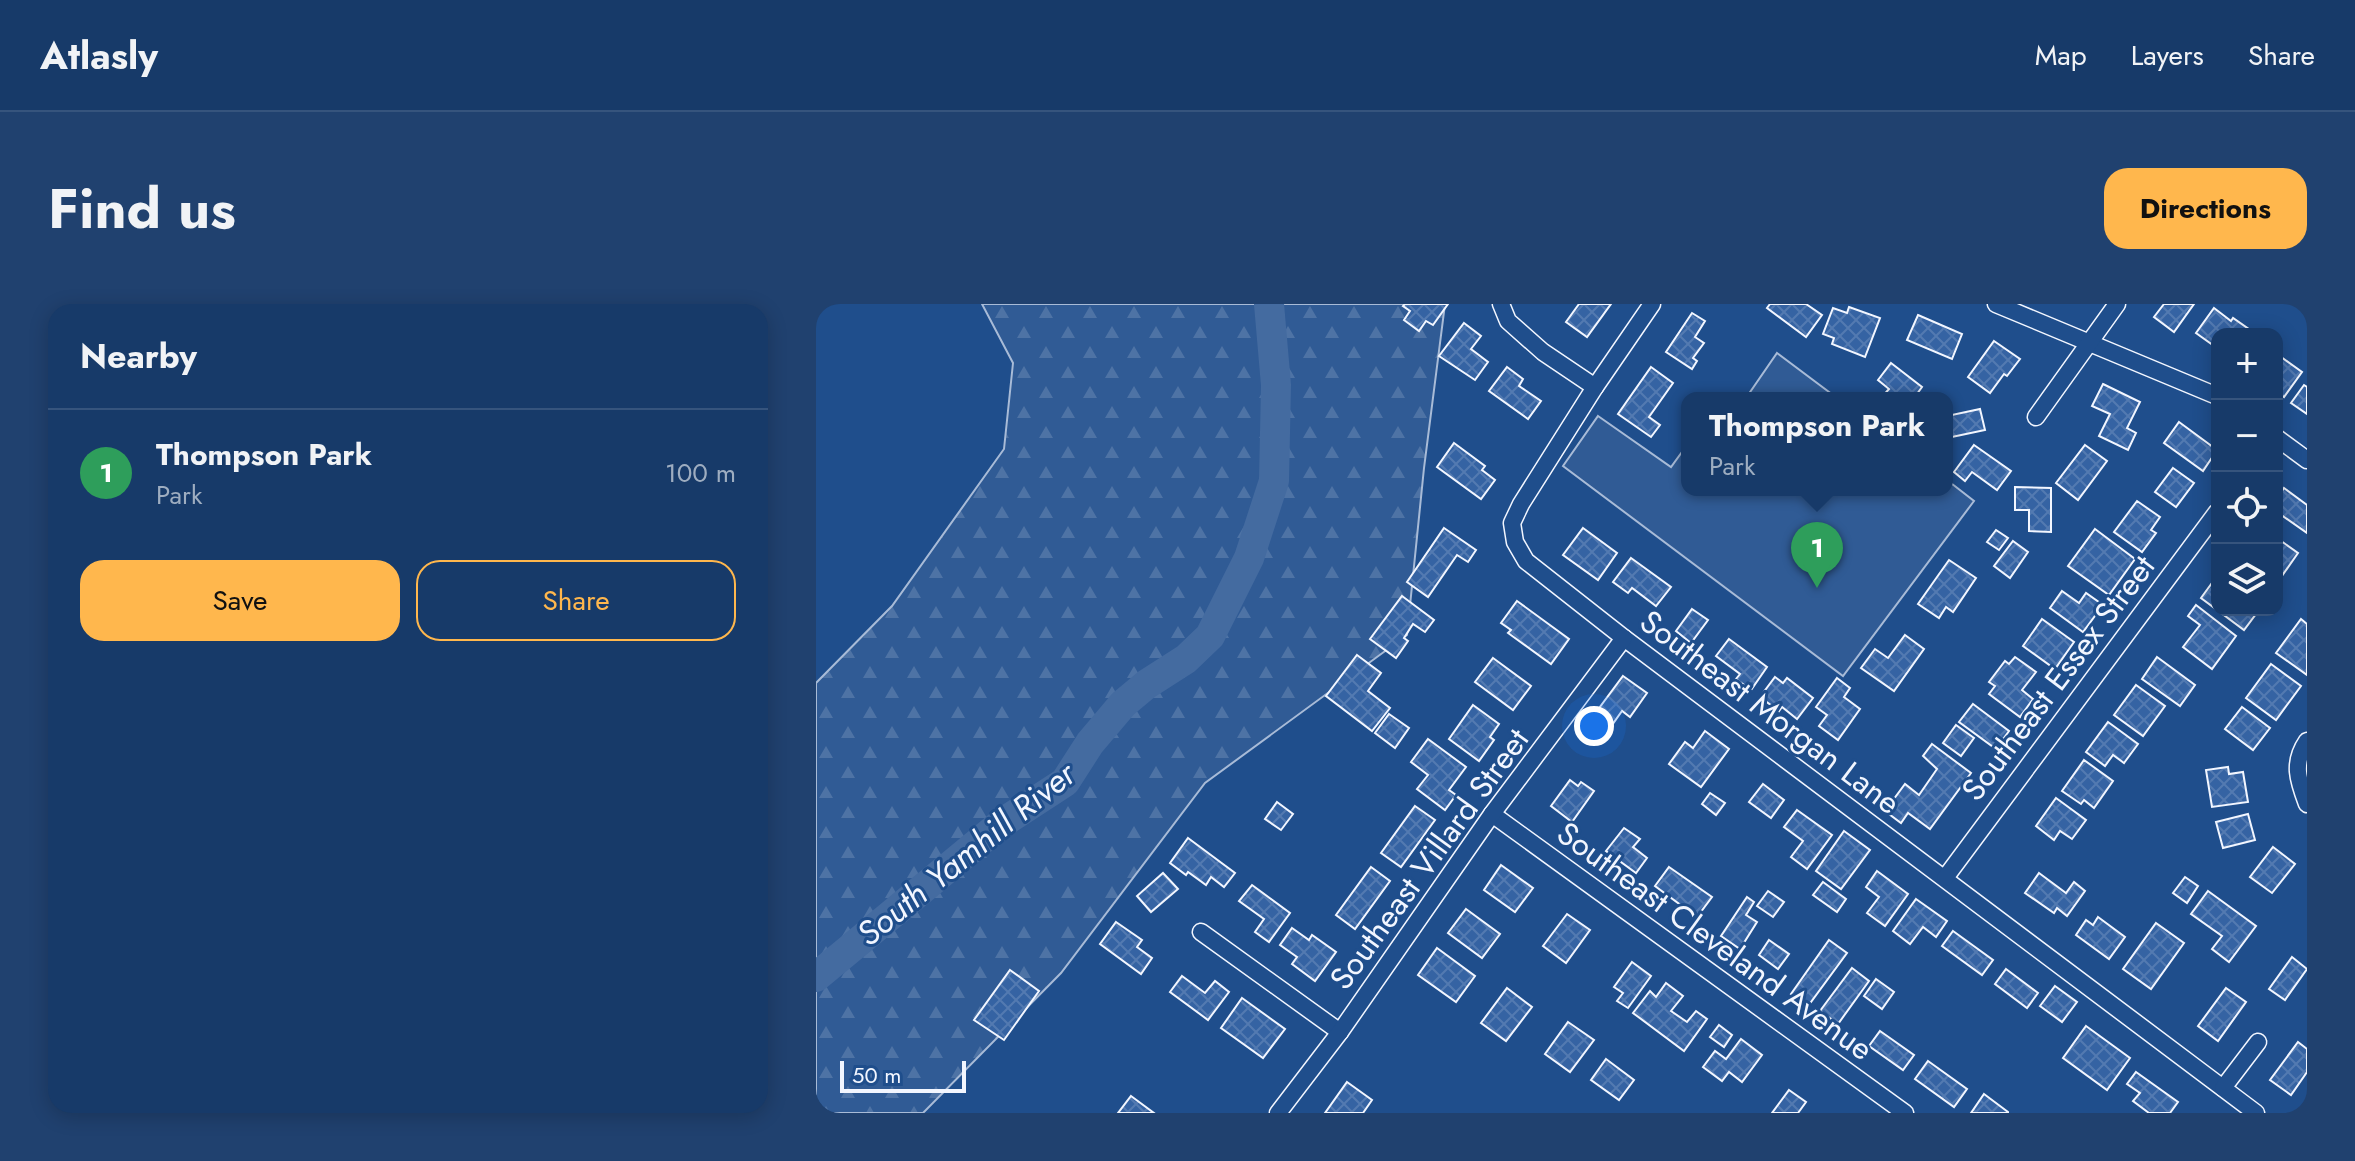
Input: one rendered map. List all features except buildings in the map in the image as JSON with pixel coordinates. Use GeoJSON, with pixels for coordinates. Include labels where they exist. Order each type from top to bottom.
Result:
{"type":"FeatureCollection","features":[{"type":"Feature","properties":{"kind":"street"},"geometry":{"type":"LineString","coordinates":[[1501,304],[1508,321],[1543,352],[1595,387]]}},
{"type":"Feature","properties":{"kind":"street","name":"Southeast Morgan Lane"},"geometry":{"type":"LineString","coordinates":[[1652,304],[1521,504],[1512,523],[1515,542],[1526,561],[2256,1113]]}},
{"type":"Feature","properties":{"kind":"street"},"geometry":{"type":"LineString","coordinates":[[1996,304],[2211,394]]}},
{"type":"Feature","properties":{"kind":"street"},"geometry":{"type":"LineString","coordinates":[[2036,417],[2117,304]]}},
{"type":"Feature","properties":{"kind":"street"},"geometry":{"type":"LineString","coordinates":[[2283,442],[2307,460]]}},
{"type":"Feature","properties":{"kind":"street","name":"Southeast Essex Street"},"geometry":{"type":"LineString","coordinates":[[1945,878],[2211,520]]}},
{"type":"Feature","properties":{"kind":"street","name":"Southeast Villard Street"},"geometry":{"type":"LineString","coordinates":[[1278,1113],[1340,1032],[1492,814],[1624,638]]}},
{"type":"Feature","properties":{"kind":"street"},"geometry":{"type":"LineString","coordinates":[[2307,741],[2297,762],[2296,775],[2307,804]]}},
{"type":"Feature","properties":{"kind":"street","name":"Southeast Cleveland Avenue"},"geometry":{"type":"LineString","coordinates":[[1492,814],[1905,1113]]}},
{"type":"Feature","properties":{"kind":"street"},"geometry":{"type":"LineString","coordinates":[[1201,932],[1340,1032]]}},
{"type":"Feature","properties":{"kind":"street"},"geometry":{"type":"LineString","coordinates":[[2223,1088],[2258,1042]]}},
{"type":"Feature","properties":{"kind":"green space"},"geometry":{"type":"Polygon","coordinates":[[[982,304],[1445,304],[1407,635],[1205,783],[1061,973],[923,1113],[816,1113],[816,683],[892,606],[1004,449],[1013,363],[982,304]]]}},
{"type":"Feature","properties":{"kind":"shaded area"},"geometry":{"type":"Polygon","coordinates":[[[1777,353],[1829,392],[1750,392],[1777,353]]]}},
{"type":"Feature","properties":{"kind":"shaded area"},"geometry":{"type":"Polygon","coordinates":[[[1598,416],[1671,467],[1681,453],[1681,496],[1953,496],[1953,485],[1974,501],[1843,676],[1563,466],[1598,416]]]}},
{"type":"Feature","properties":{"kind":"waterway","name":"South Yamhill River"},"geometry":{"type":"LineString","coordinates":[[816,977],[1002,823],[1065,782],[1090,743],[1123,704],[1186,659],[1210,636],[1249,558],[1274,481],[1276,385],[1269,304]]}},
{"type":"Feature","properties":{"kind":"place","name":"Thompson Park"},"geometry":{"type":"Point","coordinates":[1817,588]}}]}
